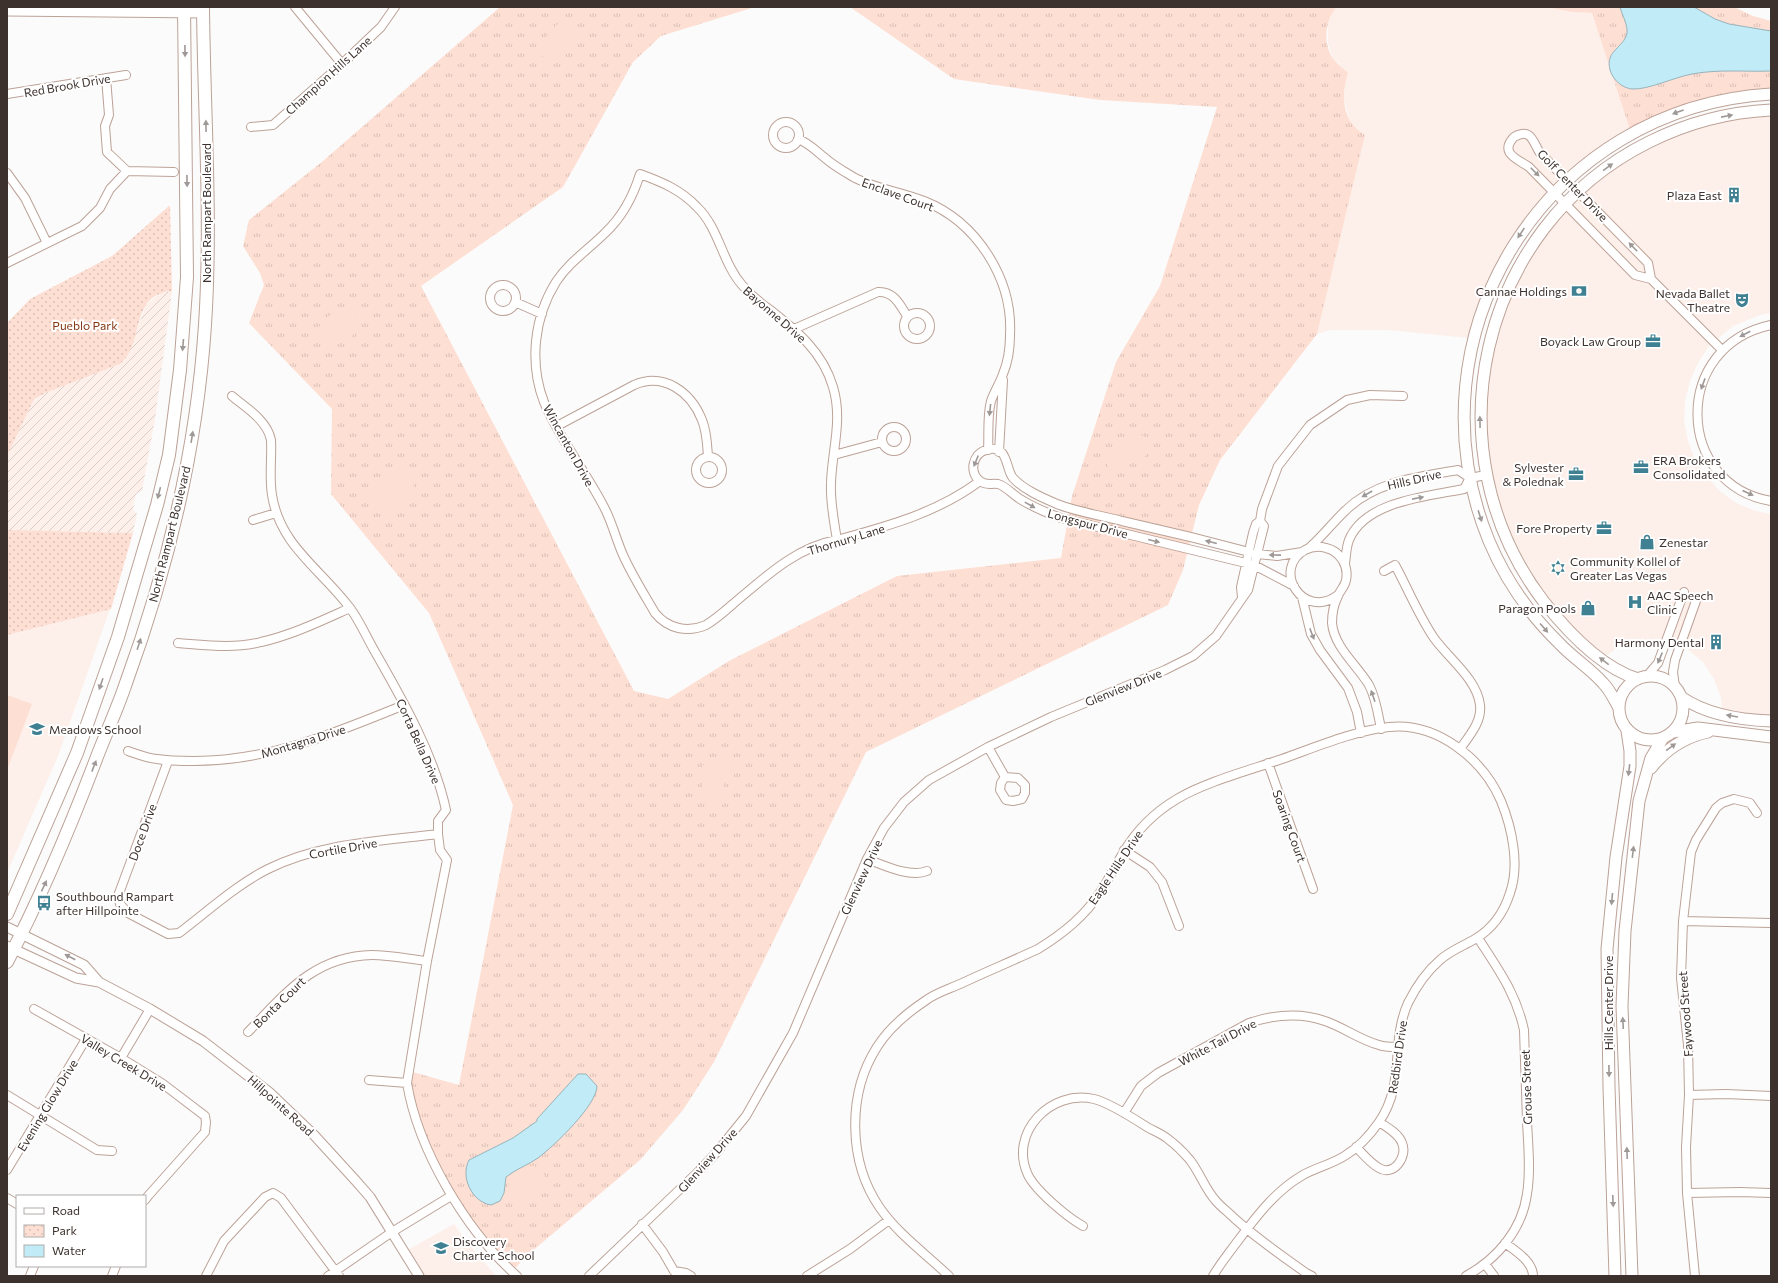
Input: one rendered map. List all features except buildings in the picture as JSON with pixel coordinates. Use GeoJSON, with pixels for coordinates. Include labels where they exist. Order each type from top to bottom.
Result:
{"type":"FeatureCollection","features":[{"type":"Feature","properties":{"kind":"main road"},"geometry":{"type":"LineString","coordinates":[[7,10],[203,10]]}},
{"type":"Feature","properties":{"kind":"main road","name":"North Rampart Boulevard"},"geometry":{"type":"LineString","coordinates":[[7,914],[78,753],[120,629],[157,505],[169,455],[175,416],[186,306],[187,276],[184,10]]}},
{"type":"Feature","properties":{"kind":"main road","name":"North Rampart Boulevard"},"geometry":{"type":"LineString","coordinates":[[7,962],[10,948],[21,934],[58,853],[127,683],[156,589],[178,510],[188,459],[201,372],[206,305],[207,179],[203,10]]}},
{"type":"Feature","properties":{"kind":"main road"},"geometry":{"type":"LineString","coordinates":[[1619,708],[1603,683],[1550,634],[1530,610],[1514,588],[1489,540],[1470,478],[1465,440],[1465,395],[1471,350],[1478,322],[1493,282],[1510,251],[1531,219],[1554,192],[1567,180],[1613,144],[1666,116],[1714,102],[1771,94]]}},
{"type":"Feature","properties":{"kind":"main road"},"geometry":{"type":"LineString","coordinates":[[1673,732],[1682,717],[1683,707],[1681,697],[1675,687],[1663,679],[1642,678],[1616,670],[1564,626],[1538,595],[1520,566],[1507,541],[1492,500],[1486,475],[1481,444],[1480,411],[1483,372],[1490,337],[1517,270],[1533,244],[1565,204],[1578,191],[1626,155],[1670,132],[1714,118],[1744,112],[1771,110]]}},
{"type":"Feature","properties":{"kind":"main road"},"geometry":{"type":"LineString","coordinates":[[169,455],[188,459]]}},
{"type":"Feature","properties":{"kind":"main road"},"geometry":{"type":"LineString","coordinates":[[1642,678],[1628,684],[1619,708],[1620,720],[1627,731],[1633,736],[1645,740],[1663,738],[1673,732],[1698,728],[1771,737]]}},
{"type":"Feature","properties":{"kind":"main road"},"geometry":{"type":"LineString","coordinates":[[1681,697],[1697,707],[1711,712],[1748,719],[1771,721]]}},
{"type":"Feature","properties":{"kind":"main road"},"geometry":{"type":"LineString","coordinates":[[1645,776],[1659,757],[1675,744],[1698,734],[1715,730]]}},
{"type":"Feature","properties":{"kind":"main road","name":"Hills Center Drive"},"geometry":{"type":"LineString","coordinates":[[1615,1276],[1609,1087],[1607,949],[1616,857],[1630,766],[1630,751],[1627,731]]}},
{"type":"Feature","properties":{"kind":"main road","name":"Hills Center Drive"},"geometry":{"type":"LineString","coordinates":[[1632,1276],[1622,1006],[1629,883],[1639,801],[1645,776],[1654,752],[1663,738]]}},
{"type":"Feature","properties":{"kind":"street"},"geometry":{"type":"LineString","coordinates":[[295,7],[342,64]]}},
{"type":"Feature","properties":{"kind":"street","name":"Champion Hills Lane"},"geometry":{"type":"LineString","coordinates":[[252,127],[273,125],[381,27],[395,7]]}},
{"type":"Feature","properties":{"kind":"street","name":"Red Brook Drive"},"geometry":{"type":"LineString","coordinates":[[7,94],[126,75]]}},
{"type":"Feature","properties":{"kind":"street"},"geometry":{"type":"LineString","coordinates":[[106,78],[109,115],[105,126],[107,152],[127,171],[174,172]]}},
{"type":"Feature","properties":{"kind":"street","name":"Golf Center Drive"},"geometry":{"type":"LineString","coordinates":[[1651,279],[1648,263],[1540,153],[1532,138],[1522,134],[1512,139],[1509,146],[1512,157],[1529,166],[1635,275],[1651,279],[1722,350]]}},
{"type":"Feature","properties":{"kind":"street","name":"Enclave Court"},"geometry":{"type":"LineString","coordinates":[[798,139],[810,145],[840,169],[856,179],[874,186],[910,196],[941,209],[968,229],[979,241],[997,270],[1008,301],[1011,334],[1004,373],[999,452]]}},
{"type":"Feature","properties":{"kind":"street"},"geometry":{"type":"LineString","coordinates":[[7,263],[82,226],[100,208],[110,188],[127,171]]}},
{"type":"Feature","properties":{"kind":"street"},"geometry":{"type":"LineString","coordinates":[[7,173],[25,198],[47,243]]}},
{"type":"Feature","properties":{"kind":"street","name":"Wincanton Drive"},"geometry":{"type":"LineString","coordinates":[[640,174],[636,188],[622,213],[604,235],[576,258],[565,270],[549,296],[542,314],[536,340],[537,371],[544,401],[605,509],[624,556],[655,613],[665,623],[679,628]]}},
{"type":"Feature","properties":{"kind":"street","name":"Bayonne Drive"},"geometry":{"type":"LineString","coordinates":[[640,174],[670,186],[680,192],[699,208],[713,228],[730,268],[742,285],[756,299],[794,329],[815,350],[825,368],[833,386],[838,413],[831,496],[837,540]]}},
{"type":"Feature","properties":{"kind":"street"},"geometry":{"type":"LineString","coordinates":[[794,329],[878,292],[885,292],[893,296],[907,316]]}},
{"type":"Feature","properties":{"kind":"street"},"geometry":{"type":"LineString","coordinates":[[515,302],[542,314]]}},
{"type":"Feature","properties":{"kind":"street"},"geometry":{"type":"LineString","coordinates":[[1771,325],[1747,333],[1722,350],[1708,371],[1700,394],[1697,409],[1701,439],[1706,453],[1724,477],[1736,487],[1749,494],[1771,501]]}},
{"type":"Feature","properties":{"kind":"street","name":"Enclave Court"},"geometry":{"type":"LineString","coordinates":[[988,450],[990,404],[1004,373]]}},
{"type":"Feature","properties":{"kind":"street"},"geometry":{"type":"LineString","coordinates":[[557,426],[634,385],[647,381],[662,381],[675,386],[682,392],[698,412],[706,432],[708,457]]}},
{"type":"Feature","properties":{"kind":"street","name":"Glenview Drive"},"geometry":{"type":"LineString","coordinates":[[589,1276],[642,1224],[678,1192],[716,1153],[746,1116],[793,1033],[867,859],[884,828],[904,802],[929,780],[988,747],[1051,716],[1165,670],[1193,656],[1216,636],[1248,590],[1254,565],[1253,552],[1256,524],[1260,521],[1262,509],[1278,466],[1310,425],[1348,400],[1370,394],[1403,396]]}},
{"type":"Feature","properties":{"kind":"street","name":"Corta Bella Drive"},"geometry":{"type":"LineString","coordinates":[[232,396],[264,423],[270,432],[272,494],[276,513],[283,529],[292,544],[350,608],[404,705],[432,765],[443,795],[446,810],[438,821],[438,834],[440,850],[448,860],[427,962],[407,1083],[409,1096],[418,1124],[451,1196],[481,1238],[517,1276]]}},
{"type":"Feature","properties":{"kind":"street"},"geometry":{"type":"LineString","coordinates":[[834,455],[882,442]]}},
{"type":"Feature","properties":{"kind":"street"},"geometry":{"type":"LineString","coordinates":[[980,482],[974,473],[974,463],[979,454],[988,450],[999,452]]}},
{"type":"Feature","properties":{"kind":"street","name":"Longspur Drive"},"geometry":{"type":"LineString","coordinates":[[999,452],[1006,458],[1008,471],[1014,479],[1039,495],[1061,505],[1253,552],[1277,556],[1304,551]]}},
{"type":"Feature","properties":{"kind":"street","name":"Hills Drive"},"geometry":{"type":"LineString","coordinates":[[1294,586],[1291,578],[1295,560],[1325,534],[1345,510],[1361,498],[1379,488],[1405,480],[1458,470],[1470,478],[1464,489],[1396,503],[1376,512],[1360,524],[1352,535],[1347,548],[1345,564],[1346,580],[1338,595],[1332,616],[1335,633],[1370,687],[1375,701],[1381,729]]}},
{"type":"Feature","properties":{"kind":"street"},"geometry":{"type":"LineString","coordinates":[[1470,478],[1486,475]]}},
{"type":"Feature","properties":{"kind":"street","name":"Longspur Drive"},"geometry":{"type":"LineString","coordinates":[[980,482],[997,484],[1033,506],[1061,518],[1254,565],[1294,586]]}},
{"type":"Feature","properties":{"kind":"street","name":"Thornury Lane"},"geometry":{"type":"LineString","coordinates":[[679,628],[693,629],[706,625],[788,560],[818,545],[892,525],[924,513],[957,497],[980,482]]}},
{"type":"Feature","properties":{"kind":"street"},"geometry":{"type":"LineString","coordinates":[[253,520],[276,513]]}},
{"type":"Feature","properties":{"kind":"street"},"geometry":{"type":"LineString","coordinates":[[1304,551],[1317,547],[1327,548],[1340,556],[1345,564]]}},
{"type":"Feature","properties":{"kind":"street","name":"Glenview Drive"},"geometry":{"type":"LineString","coordinates":[[1242,597],[1240,587],[1246,563],[1253,552]]}},
{"type":"Feature","properties":{"kind":"street"},"geometry":{"type":"LineString","coordinates":[[1384,571],[1395,565],[1434,638],[1472,684],[1478,695],[1480,707],[1479,719],[1473,731],[1460,749]]}},
{"type":"Feature","properties":{"kind":"street"},"geometry":{"type":"LineString","coordinates":[[1294,586],[1302,597],[1311,634],[1320,650],[1348,688],[1357,712],[1361,733]]}},
{"type":"Feature","properties":{"kind":"street"},"geometry":{"type":"LineString","coordinates":[[1642,678],[1658,663],[1684,592]]}},
{"type":"Feature","properties":{"kind":"street"},"geometry":{"type":"LineString","coordinates":[[1302,597],[1318,602],[1328,601],[1338,595]]}},
{"type":"Feature","properties":{"kind":"street"},"geometry":{"type":"LineString","coordinates":[[1675,687],[1673,672],[1675,660],[1698,598]]}},
{"type":"Feature","properties":{"kind":"street"},"geometry":{"type":"LineString","coordinates":[[178,643],[211,646],[260,643],[289,634],[350,608]]}},
{"type":"Feature","properties":{"kind":"street","name":"Montagna Drive"},"geometry":{"type":"LineString","coordinates":[[128,751],[168,761],[212,761],[272,753],[329,736],[404,705]]}},
{"type":"Feature","properties":{"kind":"street","name":"Eagle Hills Drive"},"geometry":{"type":"LineString","coordinates":[[889,1220],[879,1206],[864,1177],[855,1142],[855,1109],[864,1074],[877,1047],[898,1021],[926,1000],[1038,949],[1052,940],[1077,920],[1098,896],[1124,850],[1144,825],[1159,811],[1178,798],[1202,787],[1361,733],[1392,727],[1417,729],[1440,737],[1460,749]]}},
{"type":"Feature","properties":{"kind":"street"},"geometry":{"type":"LineString","coordinates":[[988,747],[1005,777]]}},
{"type":"Feature","properties":{"kind":"street","name":"Redbird Drive"},"geometry":{"type":"LineString","coordinates":[[1213,1276],[1247,1229],[1277,1194],[1304,1175],[1345,1156],[1368,1137],[1379,1122],[1391,1099],[1396,1077],[1397,1047],[1402,1016],[1417,986],[1438,962],[1450,952],[1478,938],[1493,925],[1504,909],[1512,890],[1514,871],[1514,851],[1505,811],[1497,792],[1482,768],[1460,749]]}},
{"type":"Feature","properties":{"kind":"street","name":"Doce Drive"},"geometry":{"type":"LineString","coordinates":[[168,761],[118,896],[120,904],[128,913],[168,934],[175,934]]}},
{"type":"Feature","properties":{"kind":"street","name":"Soaring Court"},"geometry":{"type":"LineString","coordinates":[[1268,764],[1313,889]]}},
{"type":"Feature","properties":{"kind":"street","name":"Faywood Street"},"geometry":{"type":"LineString","coordinates":[[1695,1276],[1687,1193],[1686,1147],[1690,1096],[1688,1045],[1681,978],[1683,921],[1691,852],[1696,840],[1716,808],[1722,803],[1734,799],[1750,803],[1757,813]]}},
{"type":"Feature","properties":{"kind":"street","name":"Cortile Drive"},"geometry":{"type":"LineString","coordinates":[[175,934],[179,933],[239,886],[268,869],[294,858],[326,849],[438,834]]}},
{"type":"Feature","properties":{"kind":"street"},"geometry":{"type":"LineString","coordinates":[[1124,850],[1150,867],[1162,882],[1179,926]]}},
{"type":"Feature","properties":{"kind":"street"},"geometry":{"type":"LineString","coordinates":[[867,859],[896,870],[922,873],[927,871]]}},
{"type":"Feature","properties":{"kind":"street"},"geometry":{"type":"LineString","coordinates":[[1683,921],[1771,923]]}},
{"type":"Feature","properties":{"kind":"street","name":"Hillpointe Road"},"geometry":{"type":"LineString","coordinates":[[7,927],[84,965],[99,982]]}},
{"type":"Feature","properties":{"kind":"street","name":"Grouse Street"},"geometry":{"type":"LineString","coordinates":[[1466,1276],[1495,1256],[1521,1217],[1527,1195],[1529,1171],[1524,1030],[1520,1013],[1507,982],[1478,938]]}},
{"type":"Feature","properties":{"kind":"street","name":"Hillpointe Road"},"geometry":{"type":"LineString","coordinates":[[10,948],[76,978],[99,982],[150,1009],[204,1041],[269,1092],[343,1165],[370,1197],[419,1276]]}},
{"type":"Feature","properties":{"kind":"street","name":"Bonta Court"},"geometry":{"type":"LineString","coordinates":[[248,1032],[293,985],[311,972],[329,964],[350,958],[371,955],[389,956],[427,962]]}},
{"type":"Feature","properties":{"kind":"street"},"geometry":{"type":"LineString","coordinates":[[122,1058],[150,1009]]}},
{"type":"Feature","properties":{"kind":"street","name":"Valley Creek Drive"},"geometry":{"type":"LineString","coordinates":[[34,1010],[122,1058],[163,1084],[204,1116],[206,1122],[205,1132],[146,1199]]}},
{"type":"Feature","properties":{"kind":"street","name":"White Tail Drive"},"geometry":{"type":"LineString","coordinates":[[1124,1113],[1142,1086],[1158,1073],[1249,1023],[1265,1018],[1285,1015],[1305,1016],[1325,1020],[1379,1046],[1397,1047]]}},
{"type":"Feature","properties":{"kind":"street","name":"Evening Glow Drive"},"geometry":{"type":"LineString","coordinates":[[7,1170],[86,1039]]}},
{"type":"Feature","properties":{"kind":"street"},"geometry":{"type":"LineString","coordinates":[[369,1080],[407,1083]]}},
{"type":"Feature","properties":{"kind":"street"},"geometry":{"type":"LineString","coordinates":[[1690,1096],[1726,1094],[1771,1096]]}},
{"type":"Feature","properties":{"kind":"street"},"geometry":{"type":"LineString","coordinates":[[7,1095],[98,1150],[112,1151]]}},
{"type":"Feature","properties":{"kind":"street"},"geometry":{"type":"LineString","coordinates":[[1083,1226],[1071,1219],[1034,1185],[1024,1162],[1023,1150],[1025,1138],[1030,1126],[1046,1108],[1069,1098],[1082,1097],[1095,1099],[1124,1113],[1168,1138],[1190,1160],[1216,1201],[1247,1229],[1312,1276]]}},
{"type":"Feature","properties":{"kind":"street"},"geometry":{"type":"LineString","coordinates":[[1356,1147],[1380,1169],[1388,1170],[1395,1167],[1401,1161],[1404,1152],[1402,1143],[1396,1134],[1379,1122]]}},
{"type":"Feature","properties":{"kind":"street"},"geometry":{"type":"LineString","coordinates":[[206,1276],[224,1240],[265,1197],[272,1193],[281,1198],[337,1273]]}},
{"type":"Feature","properties":{"kind":"street"},"geometry":{"type":"LineString","coordinates":[[1687,1193],[1771,1193]]}},
{"type":"Feature","properties":{"kind":"street"},"geometry":{"type":"LineString","coordinates":[[328,1276],[337,1273],[392,1232],[451,1196]]}},
{"type":"Feature","properties":{"kind":"street"},"geometry":{"type":"LineString","coordinates":[[7,1198],[16,1203]]}},
{"type":"Feature","properties":{"kind":"street"},"geometry":{"type":"LineString","coordinates":[[807,1276],[850,1249],[889,1220],[949,1276]]}},
{"type":"Feature","properties":{"kind":"street"},"geometry":{"type":"LineString","coordinates":[[642,1224],[663,1252],[673,1274],[686,1273],[691,1276]]}},
{"type":"Feature","properties":{"kind":"street"},"geometry":{"type":"LineString","coordinates":[[1505,1243],[1520,1254],[1533,1271],[1533,1276]]}},
{"type":"Feature","properties":{"kind":"street"},"geometry":{"type":"LineString","coordinates":[[1485,1264],[1494,1276]]}},
{"type":"Feature","properties":{"kind":"shaded area"},"geometry":{"type":"Polygon","coordinates":[[[1337,7],[1546,7],[1572,12],[1592,13],[1630,130],[1584,160],[1560,181],[1538,204],[1518,229],[1501,256],[1486,285],[1474,315],[1468,338],[1389,330],[1330,330],[1317,334],[1365,135],[1352,125],[1349,119],[1344,99],[1348,73],[1333,58],[1328,44],[1328,23],[1332,13],[1337,7]]]}},
{"type":"Feature","properties":{"kind":"shaded area"},"geometry":{"type":"Polygon","coordinates":[[[1771,116],[1771,313],[1760,315],[1733,326],[1709,346],[1698,363],[1690,381],[1685,401],[1684,421],[1688,441],[1695,460],[1706,476],[1720,491],[1736,503],[1755,511],[1771,514],[1771,717],[1722,712],[1721,698],[1714,679],[1703,662],[1687,649],[1661,640],[1640,640],[1620,646],[1603,658],[1568,625],[1530,578],[1492,498],[1485,410],[1490,366],[1499,323],[1523,268],[1557,220],[1599,179],[1649,147],[1677,135],[1705,126],[1734,119],[1771,116]]]}},
{"type":"Feature","properties":{"kind":"shaded area"},"geometry":{"type":"Polygon","coordinates":[[[172,291],[155,419],[142,491],[136,494],[133,509],[137,514],[133,533],[7,530],[7,456],[32,403],[45,393],[120,364],[128,353],[146,305],[160,293],[172,291]]]}},
{"type":"Feature","properties":{"kind":"shaded area","name":"Meadows School"},"geometry":{"type":"Polygon","coordinates":[[[110,609],[58,756],[7,873],[7,635],[110,609]]]}},
{"type":"Feature","properties":{"kind":"shaded area","name":"Discovery Charter School"},"geometry":{"type":"Polygon","coordinates":[[[454,1224],[496,1276],[419,1276],[404,1252],[454,1224]]]}},
{"type":"Feature","properties":{"kind":"green space"},"geometry":{"type":"Polygon","coordinates":[[[500,7],[755,7],[661,36],[633,62],[563,187],[421,286],[634,691],[668,699],[729,661],[897,576],[1061,558],[1072,496],[1116,362],[1160,286],[1217,107],[1100,100],[954,79],[850,7],[1337,7],[1328,24],[1326,38],[1327,45],[1332,57],[1348,73],[1344,92],[1346,113],[1354,126],[1365,135],[1317,334],[1220,460],[1199,505],[1183,570],[1168,605],[866,752],[714,1062],[683,1110],[640,1160],[524,1258],[512,1272],[451,1196],[418,1124],[409,1071],[459,1085],[513,805],[429,613],[331,494],[332,409],[249,323],[264,285],[260,273],[243,246],[249,220],[323,161],[500,7]]]}},
{"type":"Feature","properties":{"kind":"green space"},"geometry":{"type":"Polygon","coordinates":[[[1546,7],[1734,7],[1753,16],[1771,21],[1771,88],[1735,92],[1698,101],[1662,114],[1630,130],[1592,13],[1572,12],[1546,7]]]}},
{"type":"Feature","properties":{"kind":"green space"},"geometry":{"type":"Polygon","coordinates":[[[563,20],[575,24],[576,32],[559,54],[546,60],[540,53],[542,44],[552,30],[563,20]]]}},
{"type":"Feature","properties":{"kind":"green space","name":"Pueblo Park"},"geometry":{"type":"Polygon","coordinates":[[[170,205],[172,291],[158,294],[149,301],[143,310],[139,321],[133,345],[128,355],[120,364],[45,393],[35,399],[7,456],[7,323],[30,299],[112,256],[170,205]]]}},
{"type":"Feature","properties":{"kind":"green space"},"geometry":{"type":"Polygon","coordinates":[[[347,306],[353,308],[357,317],[355,332],[352,336],[344,342],[335,342],[320,336],[319,328],[322,321],[341,308],[347,306]]]}},
{"type":"Feature","properties":{"kind":"green space"},"geometry":{"type":"Polygon","coordinates":[[[1141,435],[1148,442],[1146,456],[1140,460],[1131,462],[1118,470],[1115,471],[1109,469],[1106,462],[1107,455],[1112,449],[1131,438],[1141,435]]]}},
{"type":"Feature","properties":{"kind":"green space"},"geometry":{"type":"Polygon","coordinates":[[[400,469],[410,474],[412,478],[414,485],[410,493],[396,505],[389,508],[385,508],[371,501],[370,493],[375,485],[387,475],[400,469]]]}},
{"type":"Feature","properties":{"kind":"green space"},"geometry":{"type":"Polygon","coordinates":[[[7,530],[133,533],[111,609],[7,635],[7,530]]]}},
{"type":"Feature","properties":{"kind":"green space"},"geometry":{"type":"Polygon","coordinates":[[[7,695],[32,704],[7,770],[7,695]]]}},
{"type":"Feature","properties":{"kind":"green space"},"geometry":{"type":"Polygon","coordinates":[[[709,761],[727,763],[736,769],[734,775],[723,785],[724,803],[717,809],[712,808],[708,804],[703,791],[703,765],[709,761]]]}},
{"type":"Feature","properties":{"kind":"green space"},"geometry":{"type":"Polygon","coordinates":[[[530,1166],[539,1168],[543,1172],[545,1181],[532,1191],[521,1203],[515,1205],[512,1204],[508,1195],[510,1180],[514,1173],[530,1166]]]}},
{"type":"Feature","properties":{"kind":"water"},"geometry":{"type":"Polygon","coordinates":[[[1620,7],[1694,7],[1715,19],[1729,24],[1771,31],[1771,71],[1702,72],[1646,88],[1632,89],[1625,87],[1618,83],[1613,77],[1609,63],[1612,53],[1625,38],[1627,33],[1626,23],[1620,7]]]}},
{"type":"Feature","properties":{"kind":"water"},"geometry":{"type":"Polygon","coordinates":[[[578,1074],[586,1074],[597,1086],[590,1104],[583,1114],[564,1135],[538,1158],[506,1177],[504,1193],[500,1201],[491,1205],[478,1199],[473,1194],[467,1181],[466,1174],[469,1160],[513,1138],[537,1121],[537,1119],[578,1074]]]}},
{"type":"Feature","properties":{"kind":"place","name":"Plaza East"},"geometry":{"type":"Point","coordinates":[1734,195]}},
{"type":"Feature","properties":{"kind":"place","name":"Cannae Holdings"},"geometry":{"type":"Point","coordinates":[1579,291]}},
{"type":"Feature","properties":{"kind":"place","name":"Nevada Ballet Theatre"},"geometry":{"type":"Point","coordinates":[1742,300]}},
{"type":"Feature","properties":{"kind":"place","name":"Boyack Law Group"},"geometry":{"type":"Point","coordinates":[1653,341]}},
{"type":"Feature","properties":{"kind":"place","name":"ERA Brokers Consolidated"},"geometry":{"type":"Point","coordinates":[1641,467]}},
{"type":"Feature","properties":{"kind":"place","name":"Sylvester & Polednak"},"geometry":{"type":"Point","coordinates":[1576,474]}},
{"type":"Feature","properties":{"kind":"place","name":"Fore Property"},"geometry":{"type":"Point","coordinates":[1604,528]}},
{"type":"Feature","properties":{"kind":"place","name":"Zenestar"},"geometry":{"type":"Point","coordinates":[1647,542]}},
{"type":"Feature","properties":{"kind":"place","name":"Community Kollel of Greater Las Vegas"},"geometry":{"type":"Point","coordinates":[1558,568]}},
{"type":"Feature","properties":{"kind":"place","name":"AAC Speech Clinic"},"geometry":{"type":"Point","coordinates":[1635,602]}},
{"type":"Feature","properties":{"kind":"place","name":"Paragon Pools"},"geometry":{"type":"Point","coordinates":[1588,608]}},
{"type":"Feature","properties":{"kind":"place","name":"Harmony Dental"},"geometry":{"type":"Point","coordinates":[1716,642]}},
{"type":"Feature","properties":{"kind":"place","name":"Meadows School"},"geometry":{"type":"Point","coordinates":[37,729]}},
{"type":"Feature","properties":{"kind":"place","name":"Southbound Rampart after Hillpointe"},"geometry":{"type":"Point","coordinates":[44,903]}},
{"type":"Feature","properties":{"kind":"place","name":"Discovery Charter School"},"geometry":{"type":"Point","coordinates":[441,1248]}}]}
